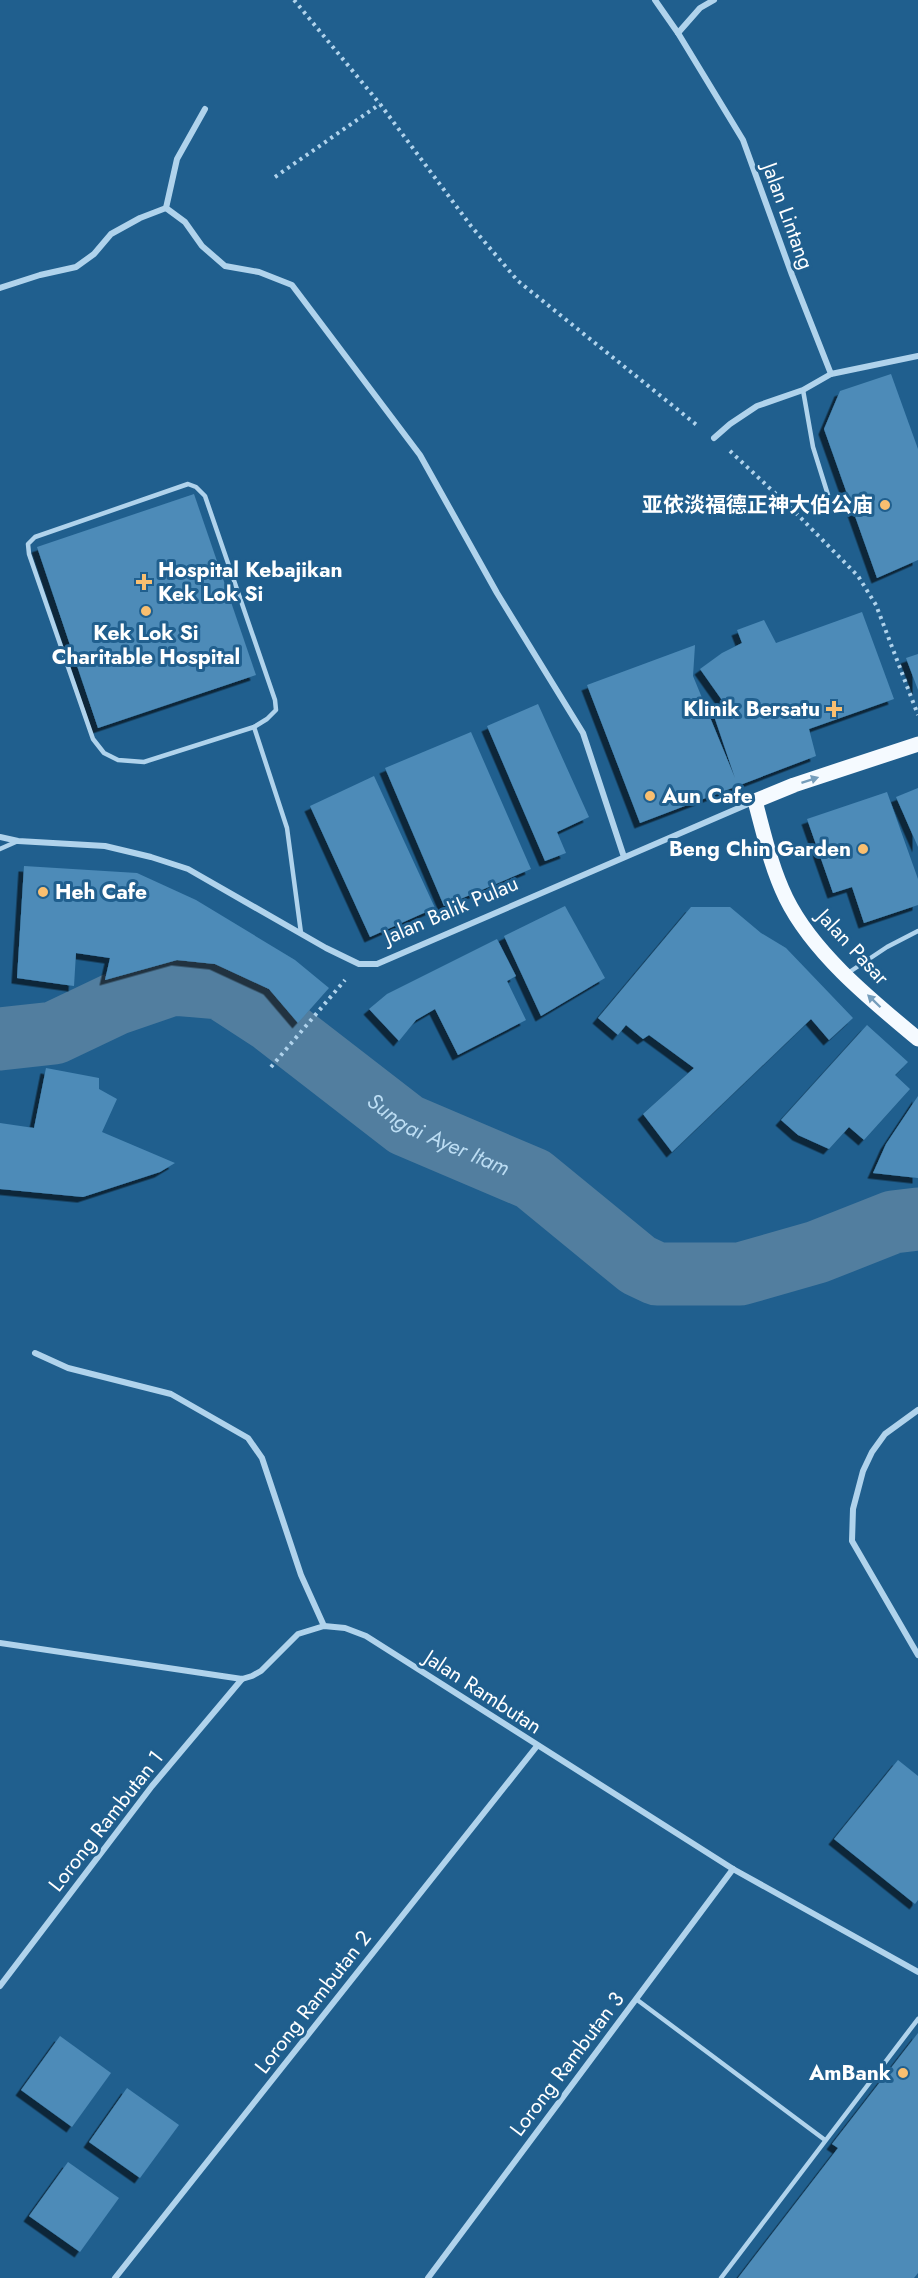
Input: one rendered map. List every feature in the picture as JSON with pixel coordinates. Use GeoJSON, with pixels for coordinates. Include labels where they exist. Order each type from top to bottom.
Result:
{"type":"FeatureCollection","features":[{"type":"Feature","properties":{"kind":"main road","name":"Jalan Balik Pulau"},"geometry":{"type":"LineString","coordinates":[[755,801],[794,785],[918,744]]}},
{"type":"Feature","properties":{"kind":"main road","name":"Jalan Pasar"},"geometry":{"type":"LineString","coordinates":[[755,801],[773,867],[786,898],[810,937],[846,975],[918,1039]]}},
{"type":"Feature","properties":{"kind":"street","name":"Jalan Lintang"},"geometry":{"type":"LineString","coordinates":[[655,0],[678,33],[743,140],[831,374]]}},
{"type":"Feature","properties":{"kind":"street"},"geometry":{"type":"LineString","coordinates":[[678,33],[700,8],[714,0]]}},
{"type":"Feature","properties":{"kind":"street"},"geometry":{"type":"LineString","coordinates":[[166,208],[177,159],[205,109]]}},
{"type":"Feature","properties":{"kind":"street"},"geometry":{"type":"LineString","coordinates":[[0,288],[40,275],[76,267],[94,254],[111,234],[140,218],[166,208]]}},
{"type":"Feature","properties":{"kind":"street"},"geometry":{"type":"LineString","coordinates":[[166,208],[185,222],[201,246],[225,266],[259,272],[292,285],[420,455],[496,593],[583,733],[624,857]]}},
{"type":"Feature","properties":{"kind":"street"},"geometry":{"type":"LineString","coordinates":[[714,438],[757,406],[803,390],[831,374],[918,356]]}},
{"type":"Feature","properties":{"kind":"street","name":"Jalan Balik Pulau"},"geometry":{"type":"LineString","coordinates":[[359,964],[377,964],[392,959],[755,801]]}},
{"type":"Feature","properties":{"kind":"street"},"geometry":{"type":"LineString","coordinates":[[0,837],[18,841],[105,846],[152,857],[188,869],[359,964]]}},
{"type":"Feature","properties":{"kind":"street"},"geometry":{"type":"LineString","coordinates":[[35,1353],[68,1368],[171,1394],[248,1438],[262,1458],[301,1575],[324,1626]]}},
{"type":"Feature","properties":{"kind":"street"},"geometry":{"type":"LineString","coordinates":[[918,1410],[885,1434],[872,1452],[863,1471],[853,1509],[852,1541],[918,1655]]}},
{"type":"Feature","properties":{"kind":"street","name":"Jalan Rambutan"},"geometry":{"type":"LineString","coordinates":[[242,1679],[261,1671],[298,1634],[324,1626],[345,1628],[366,1636],[733,1869],[918,1972]]}},
{"type":"Feature","properties":{"kind":"street"},"geometry":{"type":"LineString","coordinates":[[0,1643],[242,1679]]}},
{"type":"Feature","properties":{"kind":"street","name":"Lorong Rambutan 1"},"geometry":{"type":"LineString","coordinates":[[0,1986],[152,1786],[242,1679]]}},
{"type":"Feature","properties":{"kind":"street","name":"Lorong Rambutan 2"},"geometry":{"type":"LineString","coordinates":[[115,2278],[537,1746]]}},
{"type":"Feature","properties":{"kind":"street","name":"Lorong Rambutan 3"},"geometry":{"type":"LineString","coordinates":[[428,2278],[733,1869]]}},
{"type":"Feature","properties":{"kind":"lane"},"geometry":{"type":"LineString","coordinates":[[803,390],[813,447],[828,495]]}},
{"type":"Feature","properties":{"kind":"lane"},"geometry":{"type":"LineString","coordinates":[[188,484],[196,487],[205,496],[275,700],[276,710],[254,727],[144,762],[118,759],[104,753],[93,740],[29,554],[28,544],[35,537],[188,484]]}},
{"type":"Feature","properties":{"kind":"lane"},"geometry":{"type":"LineString","coordinates":[[254,727],[287,828],[301,933]]}},
{"type":"Feature","properties":{"kind":"lane"},"geometry":{"type":"LineString","coordinates":[[0,849],[18,841]]}},
{"type":"Feature","properties":{"kind":"lane"},"geometry":{"type":"LineString","coordinates":[[846,975],[887,947],[918,930]]}},
{"type":"Feature","properties":{"kind":"lane"},"geometry":{"type":"LineString","coordinates":[[636,1999],[825,2140]]}},
{"type":"Feature","properties":{"kind":"lane"},"geometry":{"type":"LineString","coordinates":[[721,2278],[918,2019]]}},
{"type":"Feature","properties":{"kind":"path"},"geometry":{"type":"LineString","coordinates":[[294,0],[380,104],[471,226],[519,281],[738,457],[858,576],[876,605],[918,715]]}},
{"type":"Feature","properties":{"kind":"path"},"geometry":{"type":"LineString","coordinates":[[275,177],[380,104]]}},
{"type":"Feature","properties":{"kind":"path"},"geometry":{"type":"LineString","coordinates":[[271,1067],[359,964]]}},
{"type":"Feature","properties":{"kind":"building","name":"亚依淡福德正神大伯公庙"},"geometry":{"type":"Polygon","coordinates":[[[891,374],[918,449],[918,560],[877,578],[824,429],[840,391],[891,374]]]}},
{"type":"Feature","properties":{"kind":"building","name":"Kek Lok Si Charitable Hospital"},"geometry":{"type":"Polygon","coordinates":[[[194,494],[256,675],[98,728],[37,547],[194,494]]]}},
{"type":"Feature","properties":{"kind":"building"},"geometry":{"type":"Polygon","coordinates":[[[862,612],[894,699],[809,729],[816,756],[640,823],[587,685],[695,645],[693,676],[735,778],[711,707],[724,703],[700,669],[722,653],[742,643],[737,630],[764,620],[776,643],[862,612]]]}},
{"type":"Feature","properties":{"kind":"building"},"geometry":{"type":"Polygon","coordinates":[[[918,654],[918,690],[906,658],[918,654]]]}},
{"type":"Feature","properties":{"kind":"building"},"geometry":{"type":"Polygon","coordinates":[[[538,704],[589,817],[557,832],[566,853],[545,861],[487,726],[538,704]]]}},
{"type":"Feature","properties":{"kind":"building"},"geometry":{"type":"Polygon","coordinates":[[[471,732],[531,869],[444,906],[385,768],[471,732]]]}},
{"type":"Feature","properties":{"kind":"building"},"geometry":{"type":"Polygon","coordinates":[[[374,776],[435,908],[370,937],[310,806],[374,776]]]}},
{"type":"Feature","properties":{"kind":"building"},"geometry":{"type":"Polygon","coordinates":[[[918,788],[918,847],[896,797],[918,788]]]}},
{"type":"Feature","properties":{"kind":"building","name":"Beng Chin Garden"},"geometry":{"type":"Polygon","coordinates":[[[887,792],[918,879],[918,905],[864,923],[852,887],[833,893],[807,819],[887,792]]]}},
{"type":"Feature","properties":{"kind":"building"},"geometry":{"type":"Polygon","coordinates":[[[24,866],[137,873],[196,900],[295,960],[329,988],[298,1023],[269,989],[215,964],[177,960],[105,980],[110,958],[76,953],[74,986],[17,978],[24,866]]]}},
{"type":"Feature","properties":{"kind":"building"},"geometry":{"type":"Polygon","coordinates":[[[565,906],[605,978],[541,1016],[504,936],[565,906]]]}},
{"type":"Feature","properties":{"kind":"building"},"geometry":{"type":"Polygon","coordinates":[[[691,907],[730,907],[761,933],[786,948],[853,1018],[829,1040],[811,1019],[672,1152],[643,1114],[694,1068],[649,1035],[643,1039],[626,1025],[618,1035],[598,1018],[691,907]]]}},
{"type":"Feature","properties":{"kind":"building"},"geometry":{"type":"Polygon","coordinates":[[[497,939],[516,976],[507,981],[526,1020],[458,1055],[435,1009],[416,1020],[399,1041],[369,1009],[387,994],[497,939]]]}},
{"type":"Feature","properties":{"kind":"building"},"geometry":{"type":"Polygon","coordinates":[[[867,1025],[908,1062],[895,1075],[910,1089],[864,1140],[849,1127],[829,1149],[798,1135],[781,1120],[867,1025]]]}},
{"type":"Feature","properties":{"kind":"building"},"geometry":{"type":"Polygon","coordinates":[[[46,1068],[99,1078],[99,1089],[117,1099],[102,1132],[175,1163],[160,1172],[83,1197],[0,1189],[0,1123],[34,1128],[46,1068]]]}},
{"type":"Feature","properties":{"kind":"building"},"geometry":{"type":"Polygon","coordinates":[[[918,1096],[918,1178],[873,1173],[886,1144],[918,1096]]]}},
{"type":"Feature","properties":{"kind":"building"},"geometry":{"type":"Polygon","coordinates":[[[898,1760],[918,1776],[918,1900],[915,1904],[834,1839],[898,1760]]]}},
{"type":"Feature","properties":{"kind":"building"},"geometry":{"type":"Polygon","coordinates":[[[918,2033],[918,2273],[914,2278],[738,2278],[838,2148],[832,2144],[918,2033]]]}},
{"type":"Feature","properties":{"kind":"building"},"geometry":{"type":"Polygon","coordinates":[[[60,2036],[111,2073],[72,2127],[21,2090],[60,2036]]]}},
{"type":"Feature","properties":{"kind":"building"},"geometry":{"type":"Polygon","coordinates":[[[127,2088],[179,2125],[140,2178],[89,2142],[127,2088]]]}},
{"type":"Feature","properties":{"kind":"building"},"geometry":{"type":"Polygon","coordinates":[[[68,2162],[119,2198],[80,2252],[29,2216],[68,2162]]]}},
{"type":"Feature","properties":{"kind":"waterway","name":"Sungai Ayer Itam"},"geometry":{"type":"LineString","coordinates":[[0,1039],[54,1033],[115,1004],[173,984],[221,988],[273,1022],[406,1125],[533,1179],[638,1265],[657,1274],[740,1274],[817,1252],[893,1222],[918,1219]]}},
{"type":"Feature","properties":{"kind":"place","name":"亚依淡福德正神大伯公庙"},"geometry":{"type":"Point","coordinates":[885,505]}},
{"type":"Feature","properties":{"kind":"place","name":"Hospital Kebajikan Kek Lok Si"},"geometry":{"type":"Point","coordinates":[144,582]}},
{"type":"Feature","properties":{"kind":"place","name":"Kek Lok Si Charitable Hospital"},"geometry":{"type":"Point","coordinates":[146,611]}},
{"type":"Feature","properties":{"kind":"place","name":"Klinik Bersatu"},"geometry":{"type":"Point","coordinates":[834,709]}},
{"type":"Feature","properties":{"kind":"place","name":"Aun Cafe"},"geometry":{"type":"Point","coordinates":[650,796]}},
{"type":"Feature","properties":{"kind":"place","name":"Beng Chin Garden"},"geometry":{"type":"Point","coordinates":[863,849]}},
{"type":"Feature","properties":{"kind":"place","name":"Heh Cafe"},"geometry":{"type":"Point","coordinates":[43,892]}},
{"type":"Feature","properties":{"kind":"place","name":"AmBank"},"geometry":{"type":"Point","coordinates":[903,2073]}}]}
